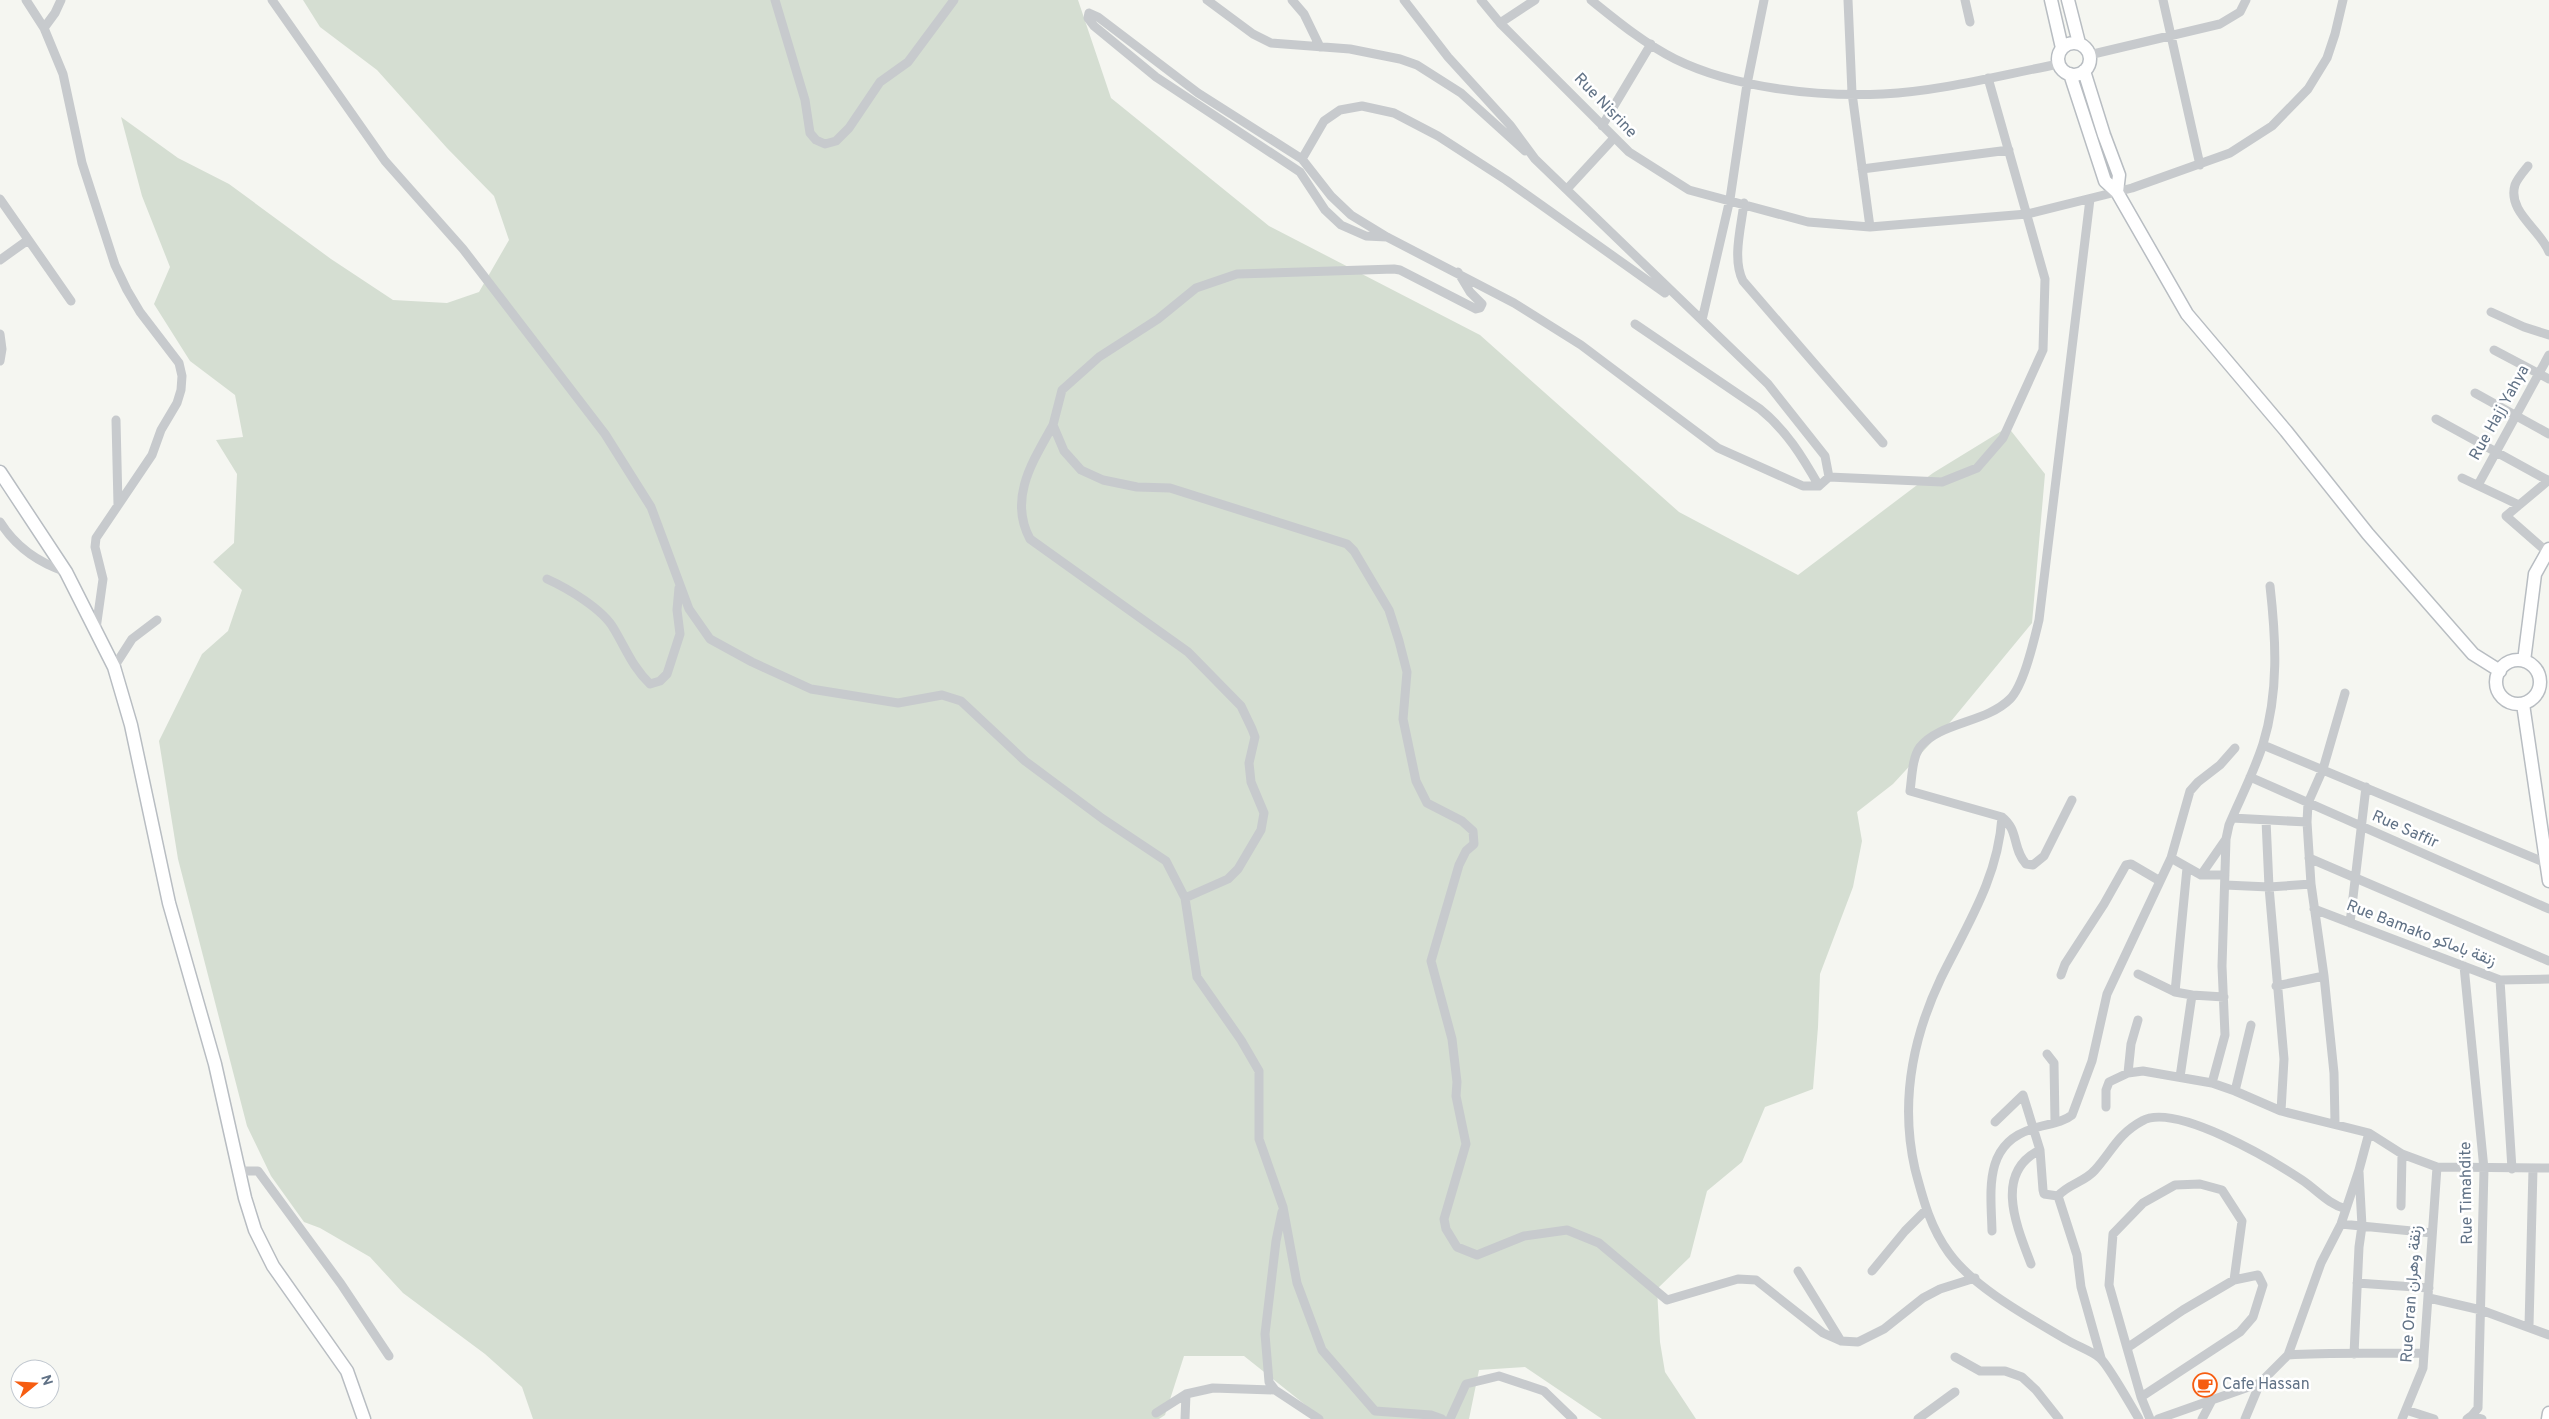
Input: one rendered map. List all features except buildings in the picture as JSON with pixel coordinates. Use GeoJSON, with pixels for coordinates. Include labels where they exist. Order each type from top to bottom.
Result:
{"type":"FeatureCollection","features":[{"type":"Feature","properties":{"kind":"street"},"geometry":{"type":"LineString","coordinates":[[26,0],[44,28],[63,74],[82,163],[115,264],[140,312],[179,363],[182,376],[181,390],[177,403],[161,430],[152,455],[94,543],[103,579],[96,630]]}},
{"type":"Feature","properties":{"kind":"street"},"geometry":{"type":"LineString","coordinates":[[44,28],[55,13],[61,0]]}},
{"type":"Feature","properties":{"kind":"street"},"geometry":{"type":"LineString","coordinates":[[272,0],[386,161],[463,249],[605,434],[651,507],[689,609],[710,639],[752,662],[811,688],[898,703],[942,695],[961,701],[1025,761],[1103,819],[1166,862],[1185,898],[1197,977],[1241,1040],[1259,1071],[1259,1139],[1283,1207],[1297,1283],[1322,1350],[1374,1411],[1431,1415],[1442,1419]]}},
{"type":"Feature","properties":{"kind":"street"},"geometry":{"type":"LineString","coordinates":[[775,0],[805,100],[810,133],[816,140],[825,144],[836,141],[850,128],[880,82],[908,62],[954,0]]}},
{"type":"Feature","properties":{"kind":"street"},"geometry":{"type":"LineString","coordinates":[[1207,0],[1253,34],[1271,42],[1379,54],[1417,65],[1460,93],[1535,159],[1686,307]]}},
{"type":"Feature","properties":{"kind":"street"},"geometry":{"type":"LineString","coordinates":[[1292,0],[1304,14],[1320,47]]}},
{"type":"Feature","properties":{"kind":"street"},"geometry":{"type":"LineString","coordinates":[[1404,0],[1448,57],[1510,125],[1535,159]]}},
{"type":"Feature","properties":{"kind":"street","name":"Rue Nisrine"},"geometry":{"type":"LineString","coordinates":[[1481,0],[1500,23],[1629,152],[1689,190],[1730,199],[1808,222],[1870,227],[2027,214],[2117,192],[2200,165],[2230,153],[2256,137],[2277,120],[2308,89],[2327,58],[2343,0]]}},
{"type":"Feature","properties":{"kind":"street"},"geometry":{"type":"LineString","coordinates":[[1500,23],[1535,0]]}},
{"type":"Feature","properties":{"kind":"street"},"geometry":{"type":"LineString","coordinates":[[1591,0],[1651,44],[1675,59],[1748,84],[1883,94],[1988,78],[2059,64]]}},
{"type":"Feature","properties":{"kind":"street"},"geometry":{"type":"LineString","coordinates":[[1702,320],[1730,199],[1748,84],[1764,0]]}},
{"type":"Feature","properties":{"kind":"street"},"geometry":{"type":"LineString","coordinates":[[1848,0],[1852,93],[1870,227]]}},
{"type":"Feature","properties":{"kind":"street"},"geometry":{"type":"LineString","coordinates":[[1964,0],[1970,22]]}},
{"type":"Feature","properties":{"kind":"street"},"geometry":{"type":"LineString","coordinates":[[2051,0],[2062,48],[2058,58],[2059,64],[2070,74],[2104,181],[2117,192],[2187,314],[2286,430],[2368,534],[2473,654],[2500,671]]}},
{"type":"Feature","properties":{"kind":"street"},"geometry":{"type":"LineString","coordinates":[[2068,0],[2079,43],[2089,55],[2089,63],[2084,71],[2070,74]]}},
{"type":"Feature","properties":{"kind":"street"},"geometry":{"type":"LineString","coordinates":[[2163,0],[2200,165]]}},
{"type":"Feature","properties":{"kind":"street"},"geometry":{"type":"LineString","coordinates":[[2089,55],[2171,34],[2220,24],[2240,12],[2246,0]]}},
{"type":"Feature","properties":{"kind":"street"},"geometry":{"type":"LineString","coordinates":[[1387,237],[1366,236],[1341,225],[1325,210],[1300,172],[1156,77],[1094,26],[1088,18],[1089,14],[1098,17],[1198,93],[1302,159],[1340,205],[1387,237],[1458,272],[1514,303],[1581,345],[1718,448],[1803,486],[1819,486],[1830,477],[1942,482],[1977,468],[2003,438],[2043,350],[2045,279],[1988,78]]}},
{"type":"Feature","properties":{"kind":"street"},"geometry":{"type":"LineString","coordinates":[[2062,48],[2073,43],[2079,43]]}},
{"type":"Feature","properties":{"kind":"street"},"geometry":{"type":"LineString","coordinates":[[1602,126],[1651,44]]}},
{"type":"Feature","properties":{"kind":"street"},"geometry":{"type":"LineString","coordinates":[[2084,71],[2119,175],[2117,192]]}},
{"type":"Feature","properties":{"kind":"street"},"geometry":{"type":"LineString","coordinates":[[1302,159],[1324,121],[1340,110],[1362,106],[1394,113],[1438,136],[1506,180],[1702,320],[1768,384],[1825,456],[1830,477]]}},
{"type":"Feature","properties":{"kind":"street"},"geometry":{"type":"LineString","coordinates":[[1567,189],[1614,138]]}},
{"type":"Feature","properties":{"kind":"street"},"geometry":{"type":"LineString","coordinates":[[1862,169],[2009,150]]}},
{"type":"Feature","properties":{"kind":"street"},"geometry":{"type":"LineString","coordinates":[[2528,166],[2515,184],[2514,203],[2534,230],[2545,240],[2549,252]]}},
{"type":"Feature","properties":{"kind":"street"},"geometry":{"type":"LineString","coordinates":[[0,199],[71,302]]}},
{"type":"Feature","properties":{"kind":"street"},"geometry":{"type":"LineString","coordinates":[[2072,800],[2044,856],[2033,865],[2026,864],[2021,858],[2011,824],[2002,817],[1910,791],[1915,759],[1920,747],[1932,736],[1988,715],[2011,698],[2025,670],[2039,620],[2090,199]]}},
{"type":"Feature","properties":{"kind":"street"},"geometry":{"type":"LineString","coordinates":[[1744,203],[1737,261],[1739,273],[1743,281],[1883,443]]}},
{"type":"Feature","properties":{"kind":"street"},"geometry":{"type":"LineString","coordinates":[[0,260],[28,240]]}},
{"type":"Feature","properties":{"kind":"street"},"geometry":{"type":"LineString","coordinates":[[1185,898],[1228,879],[1238,869],[1261,830],[1264,813],[1252,782],[1248,762],[1255,738],[1241,706],[1188,652],[1030,539],[1023,526],[1019,510],[1029,467],[1053,425],[1062,390],[1099,357],[1158,319],[1196,288],[1237,274],[1394,269],[1400,270],[1476,309],[1480,308],[1482,304],[1470,292],[1458,272]]}},
{"type":"Feature","properties":{"kind":"street"},"geometry":{"type":"LineString","coordinates":[[2491,312],[2549,335]]}},
{"type":"Feature","properties":{"kind":"street"},"geometry":{"type":"LineString","coordinates":[[1635,324],[1760,408],[1779,424],[1801,454],[1819,486]]}},
{"type":"Feature","properties":{"kind":"street"},"geometry":{"type":"LineString","coordinates":[[0,334],[2,349],[0,361]]}},
{"type":"Feature","properties":{"kind":"street"},"geometry":{"type":"LineString","coordinates":[[2494,350],[2549,379]]}},
{"type":"Feature","properties":{"kind":"street","name":"Rue Hajj Yahya"},"geometry":{"type":"LineString","coordinates":[[2478,485],[2549,355]]}},
{"type":"Feature","properties":{"kind":"street"},"geometry":{"type":"LineString","coordinates":[[2475,393],[2517,414],[2549,434]]}},
{"type":"Feature","properties":{"kind":"street"},"geometry":{"type":"LineString","coordinates":[[2436,419],[2549,480],[2506,516],[2547,550],[2535,574],[2524,661]]}},
{"type":"Feature","properties":{"kind":"street"},"geometry":{"type":"LineString","coordinates":[[116,420],[118,505]]}},
{"type":"Feature","properties":{"kind":"street"},"geometry":{"type":"LineString","coordinates":[[1053,425],[1064,451],[1081,470],[1103,480],[1137,487],[1170,488],[1347,544],[1354,551],[1389,610],[1407,672],[1402,719],[1416,782],[1427,803],[1462,821],[1473,831],[1474,836],[1474,844],[1458,865],[1431,961],[1452,1039],[1457,1082],[1456,1096],[1466,1144],[1444,1219],[1446,1229],[1457,1247],[1477,1255],[1524,1236],[1567,1230],[1599,1243],[1662,1298],[1667,1300],[1738,1279],[1756,1280],[1823,1334],[1841,1341],[1858,1342],[1871,1337],[1923,1298],[1940,1289],[1975,1278]]}},
{"type":"Feature","properties":{"kind":"street"},"geometry":{"type":"LineString","coordinates":[[0,472],[66,572],[114,667],[131,725],[169,903],[215,1064],[255,1230],[273,1266],[347,1371],[364,1419]]}},
{"type":"Feature","properties":{"kind":"street"},"geometry":{"type":"LineString","coordinates":[[2462,478],[2519,505]]}},
{"type":"Feature","properties":{"kind":"street"},"geometry":{"type":"LineString","coordinates":[[0,522],[8,534],[27,552],[41,562],[66,572]]}},
{"type":"Feature","properties":{"kind":"street"},"geometry":{"type":"LineString","coordinates":[[546,579],[568,588],[609,621],[640,675],[650,684],[660,682],[667,674],[680,634],[677,610],[680,585]]}},
{"type":"Feature","properties":{"kind":"street"},"geometry":{"type":"LineString","coordinates":[[2212,1084],[2225,1035],[2226,839],[2232,818],[2262,745],[2270,716],[2275,676],[2276,637],[2270,586]]}},
{"type":"Feature","properties":{"kind":"street"},"geometry":{"type":"LineString","coordinates":[[114,667],[132,639],[157,620]]}},
{"type":"Feature","properties":{"kind":"street"},"geometry":{"type":"LineString","coordinates":[[2512,661],[2524,661],[2534,666],[2539,673],[2544,692],[2523,704],[2506,701],[2501,696],[2496,682],[2500,671],[2512,661]]}},
{"type":"Feature","properties":{"kind":"street"},"geometry":{"type":"LineString","coordinates":[[2335,1123],[2334,1073],[2324,976],[2311,884],[2307,822],[2308,803],[2323,769],[2345,693]]}},
{"type":"Feature","properties":{"kind":"street"},"geometry":{"type":"LineString","coordinates":[[2523,704],[2549,881]]}},
{"type":"Feature","properties":{"kind":"street"},"geometry":{"type":"LineString","coordinates":[[2262,745],[2546,863]]}},
{"type":"Feature","properties":{"kind":"street"},"geometry":{"type":"LineString","coordinates":[[1992,1232],[1991,1172],[2001,1148],[2026,1131],[2065,1121],[2072,1115],[2092,1061],[2107,994],[2170,858],[2190,791],[2198,782],[2220,765],[2235,748]]}},
{"type":"Feature","properties":{"kind":"street","name":"Rue Saffir"},"geometry":{"type":"LineString","coordinates":[[2250,777],[2549,909]]}},
{"type":"Feature","properties":{"kind":"street"},"geometry":{"type":"LineString","coordinates":[[2350,923],[2366,787]]}},
{"type":"Feature","properties":{"kind":"street"},"geometry":{"type":"LineString","coordinates":[[2002,817],[2000,838],[1984,895],[1940,980],[1916,1046],[1908,1088],[1911,1142],[1925,1211],[1949,1254],[1975,1278],[2017,1311],[2101,1358]]}},
{"type":"Feature","properties":{"kind":"street"},"geometry":{"type":"LineString","coordinates":[[2232,818],[2307,822]]}},
{"type":"Feature","properties":{"kind":"street"},"geometry":{"type":"LineString","coordinates":[[2266,820],[2268,887],[2284,1059],[2281,1110]]}},
{"type":"Feature","properties":{"kind":"street"},"geometry":{"type":"LineString","coordinates":[[2200,875],[2226,839]]}},
{"type":"Feature","properties":{"kind":"street"},"geometry":{"type":"LineString","coordinates":[[2170,858],[2200,875],[2225,875]]}},
{"type":"Feature","properties":{"kind":"street"},"geometry":{"type":"LineString","coordinates":[[2309,858],[2549,961]]}},
{"type":"Feature","properties":{"kind":"street"},"geometry":{"type":"LineString","coordinates":[[2061,975],[2065,964],[2104,904],[2126,865],[2131,864],[2160,881]]}},
{"type":"Feature","properties":{"kind":"street"},"geometry":{"type":"LineString","coordinates":[[2175,992],[2187,868]]}},
{"type":"Feature","properties":{"kind":"street"},"geometry":{"type":"LineString","coordinates":[[2225,885],[2268,887],[2311,884]]}},
{"type":"Feature","properties":{"kind":"street","name":"Rue Bamako زنقة باماكو"},"geometry":{"type":"LineString","coordinates":[[2314,909],[2500,980],[2549,979]]}},
{"type":"Feature","properties":{"kind":"street","name":"Rue Timahdite"},"geometry":{"type":"LineString","coordinates":[[2464,966],[2484,1169],[2478,1408],[2469,1418]]}},
{"type":"Feature","properties":{"kind":"street"},"geometry":{"type":"LineString","coordinates":[[2138,974],[2175,992],[2224,997]]}},
{"type":"Feature","properties":{"kind":"street"},"geometry":{"type":"LineString","coordinates":[[2276,986],[2324,976]]}},
{"type":"Feature","properties":{"kind":"street"},"geometry":{"type":"LineString","coordinates":[[2500,980],[2512,1169]]}},
{"type":"Feature","properties":{"kind":"street"},"geometry":{"type":"LineString","coordinates":[[2180,1077],[2192,995]]}},
{"type":"Feature","properties":{"kind":"street"},"geometry":{"type":"LineString","coordinates":[[2128,1073],[2131,1044],[2138,1020]]}},
{"type":"Feature","properties":{"kind":"street"},"geometry":{"type":"LineString","coordinates":[[2235,1091],[2251,1025]]}},
{"type":"Feature","properties":{"kind":"street"},"geometry":{"type":"LineString","coordinates":[[2047,1054],[2054,1063],[2056,1122]]}},
{"type":"Feature","properties":{"kind":"street"},"geometry":{"type":"LineString","coordinates":[[2106,1107],[2106,1090],[2109,1082],[2128,1073],[2143,1072],[2180,1077],[2235,1091],[2281,1110],[2369,1133],[2402,1154],[2438,1167],[2484,1169],[2549,1168]]}},
{"type":"Feature","properties":{"kind":"street"},"geometry":{"type":"LineString","coordinates":[[1995,1122],[2023,1095],[2035,1128],[2040,1150],[2042,1190],[2044,1194],[2058,1196]]}},
{"type":"Feature","properties":{"kind":"street"},"geometry":{"type":"LineString","coordinates":[[2058,1196],[2063,1189],[2094,1172],[2118,1137],[2143,1120],[2163,1116],[2186,1120],[2274,1162],[2318,1191],[2332,1205],[2346,1210]]}},
{"type":"Feature","properties":{"kind":"street"},"geometry":{"type":"LineString","coordinates":[[2245,1419],[2260,1383],[2288,1355],[2321,1263],[2341,1224],[2369,1133]]}},
{"type":"Feature","properties":{"kind":"street"},"geometry":{"type":"LineString","coordinates":[[2030,1264],[2017,1228],[2012,1206],[2012,1187],[2022,1161],[2040,1150]]}},
{"type":"Feature","properties":{"kind":"street"},"geometry":{"type":"LineString","coordinates":[[2401,1206],[2402,1154]]}},
{"type":"Feature","properties":{"kind":"street","name":"Rue Oran زنقة وهران"},"geometry":{"type":"LineString","coordinates":[[2402,1419],[2423,1368],[2438,1167]]}},
{"type":"Feature","properties":{"kind":"street"},"geometry":{"type":"LineString","coordinates":[[2529,1326],[2533,1169]]}},
{"type":"Feature","properties":{"kind":"street"},"geometry":{"type":"LineString","coordinates":[[240,1170],[258,1171],[341,1284],[389,1356]]}},
{"type":"Feature","properties":{"kind":"street"},"geometry":{"type":"LineString","coordinates":[[2354,1354],[2362,1226],[2359,1170]]}},
{"type":"Feature","properties":{"kind":"street"},"geometry":{"type":"LineString","coordinates":[[2150,1419],[2141,1397],[2109,1285],[2113,1234],[2143,1203],[2175,1185],[2200,1184],[2222,1190],[2242,1221],[2234,1280]]}},
{"type":"Feature","properties":{"kind":"street"},"geometry":{"type":"LineString","coordinates":[[2058,1196],[2077,1255],[2081,1287],[2101,1358],[2139,1419]]}},
{"type":"Feature","properties":{"kind":"street"},"geometry":{"type":"LineString","coordinates":[[1283,1207],[1276,1241],[1265,1334],[1268,1382],[1275,1390],[1320,1419]]}},
{"type":"Feature","properties":{"kind":"street"},"geometry":{"type":"LineString","coordinates":[[1872,1272],[1905,1231],[1925,1211]]}},
{"type":"Feature","properties":{"kind":"street"},"geometry":{"type":"LineString","coordinates":[[2341,1224],[2432,1234]]}},
{"type":"Feature","properties":{"kind":"street"},"geometry":{"type":"LineString","coordinates":[[1798,1271],[1841,1341]]}},
{"type":"Feature","properties":{"kind":"street"},"geometry":{"type":"LineString","coordinates":[[2127,1348],[2183,1310],[2234,1280],[2258,1275],[2263,1285],[2253,1317],[2240,1332],[2141,1397]]}},
{"type":"Feature","properties":{"kind":"street"},"geometry":{"type":"LineString","coordinates":[[2357,1283],[2429,1288]]}},
{"type":"Feature","properties":{"kind":"street"},"geometry":{"type":"LineString","coordinates":[[2429,1298],[2481,1310],[2529,1326],[2549,1335]]}},
{"type":"Feature","properties":{"kind":"street"},"geometry":{"type":"LineString","coordinates":[[2288,1355],[2333,1352],[2354,1354],[2423,1353]]}},
{"type":"Feature","properties":{"kind":"street"},"geometry":{"type":"LineString","coordinates":[[1955,1357],[1980,1371],[2005,1371],[2022,1377],[2036,1390],[2059,1419]]}},
{"type":"Feature","properties":{"kind":"street"},"geometry":{"type":"LineString","coordinates":[[1450,1419],[1466,1384],[1499,1376],[1544,1392],[1572,1419]]}},
{"type":"Feature","properties":{"kind":"street"},"geometry":{"type":"LineString","coordinates":[[2158,1419],[2211,1402],[2260,1383]]}},
{"type":"Feature","properties":{"kind":"street"},"geometry":{"type":"LineString","coordinates":[[1156,1413],[1186,1394],[1213,1388],[1275,1390]]}},
{"type":"Feature","properties":{"kind":"street"},"geometry":{"type":"LineString","coordinates":[[1918,1419],[1955,1392]]}},
{"type":"Feature","properties":{"kind":"street"},"geometry":{"type":"LineString","coordinates":[[1185,1419],[1186,1394]]}},
{"type":"Feature","properties":{"kind":"street"},"geometry":{"type":"LineString","coordinates":[[2202,1419],[2211,1402]]}},
{"type":"Feature","properties":{"kind":"street"},"geometry":{"type":"LineString","coordinates":[[2406,1410],[2434,1419]]}},
{"type":"Feature","properties":{"kind":"street"},"geometry":{"type":"LineString","coordinates":[[2548,1419],[2549,1413]]}},
{"type":"Feature","properties":{"kind":"street"},"geometry":{"type":"LineString","coordinates":[[2469,1418],[2482,1419]]}},
{"type":"Feature","properties":{"kind":"shaded area"},"geometry":{"type":"Polygon","coordinates":[[[303,0],[1078,0],[1111,98],[1269,226],[1480,335],[1679,512],[1798,575],[1933,473],[2008,427],[2045,474],[2032,623],[1952,720],[1893,784],[1857,812],[1862,841],[1853,887],[1820,974],[1813,1089],[1765,1107],[1742,1162],[1707,1191],[1690,1257],[1657,1289],[1660,1342],[1665,1372],[1696,1419],[1602,1419],[1525,1367],[1479,1370],[1469,1419],[1323,1419],[1244,1356],[1184,1356],[1165,1415],[1159,1419],[533,1419],[522,1387],[485,1354],[403,1293],[370,1257],[320,1228],[304,1222],[271,1176],[247,1126],[178,859],[159,741],[202,654],[228,631],[242,590],[213,562],[234,543],[237,474],[216,440],[243,437],[235,395],[190,361],[154,304],[170,267],[142,196],[121,117],[178,158],[229,184],[331,259],[393,300],[447,303],[479,292],[509,240],[494,196],[447,148],[377,70],[320,27],[303,0]]]}},
{"type":"Feature","properties":{"kind":"place","name":"Cafe Hassan"},"geometry":{"type":"Point","coordinates":[2205,1385]}}]}
